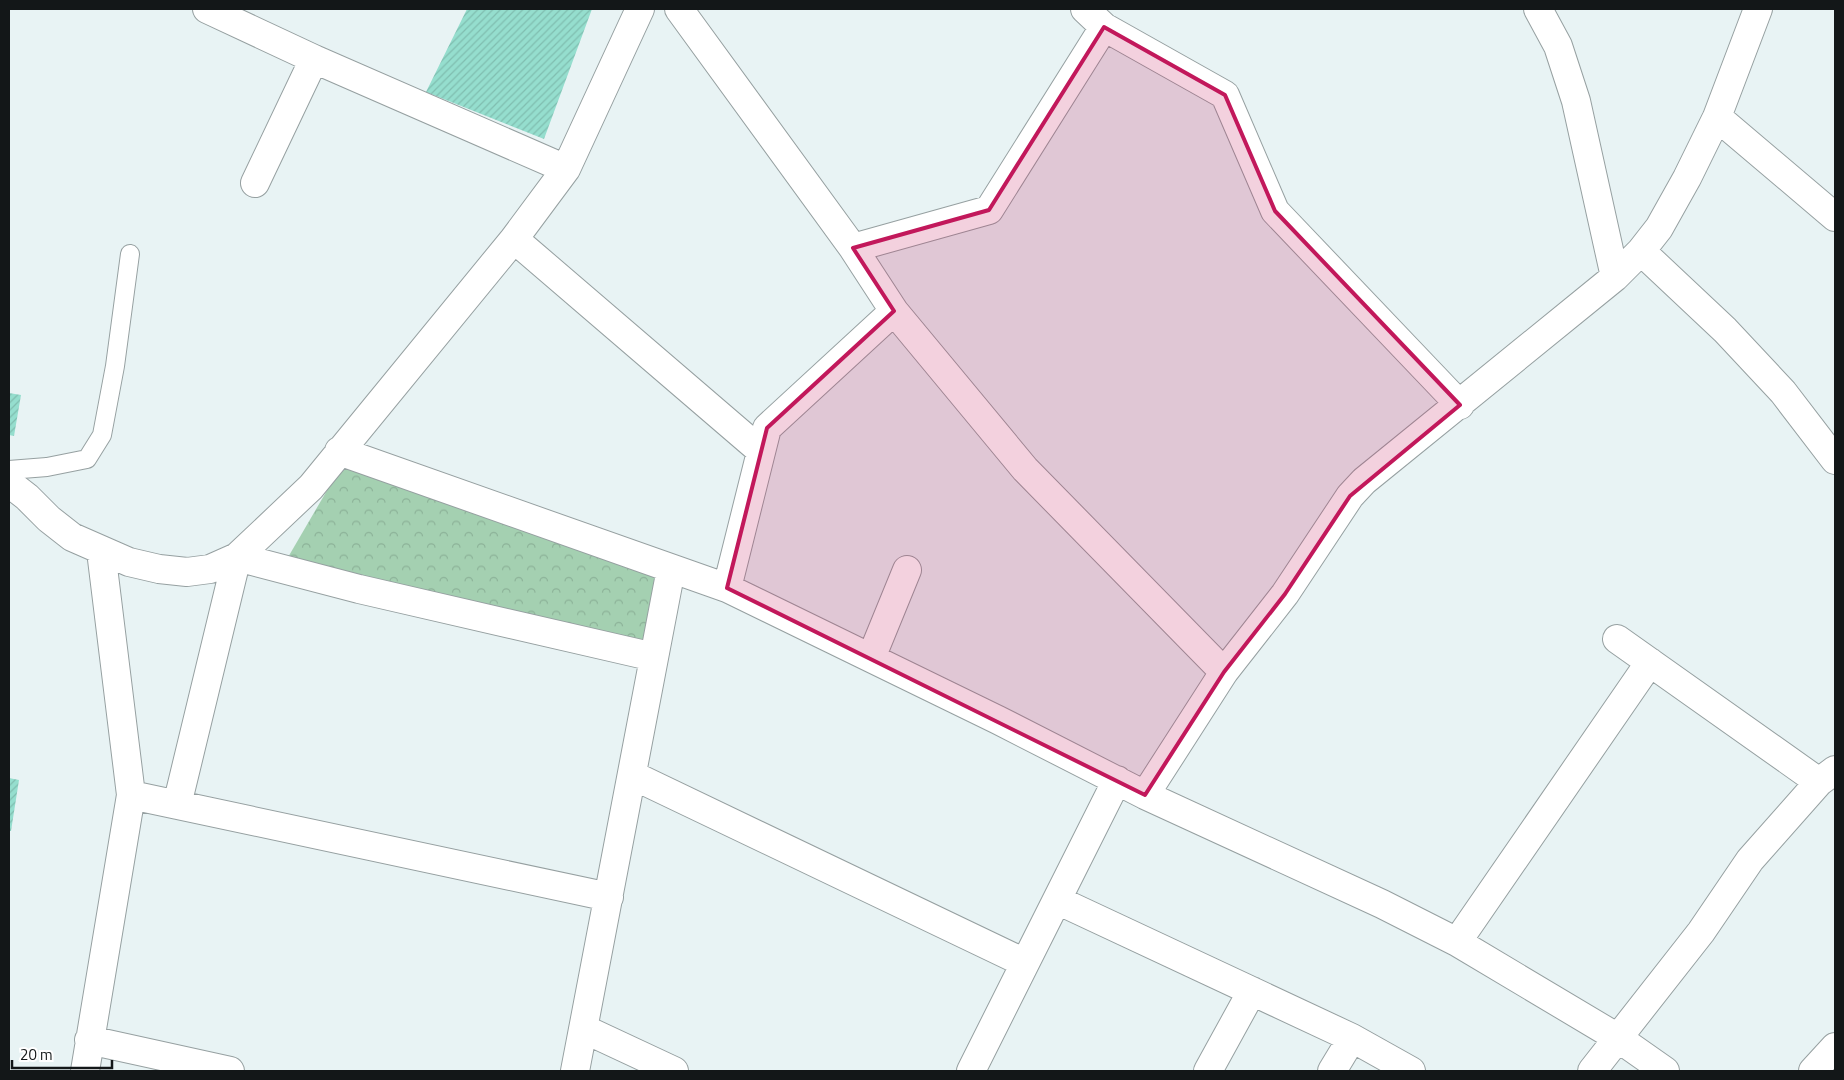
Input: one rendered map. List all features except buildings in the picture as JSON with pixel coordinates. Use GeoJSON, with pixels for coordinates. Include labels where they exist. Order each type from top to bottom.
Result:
{"type":"FeatureCollection","features":[{"type":"Feature","properties":{"kind":"street"},"geometry":{"type":"LineString","coordinates":[[207,9],[314,59],[566,170]]}},
{"type":"Feature","properties":{"kind":"street"},"geometry":{"type":"LineString","coordinates":[[9,483],[72,537],[130,562],[159,569],[187,572],[210,569],[237,558],[311,487],[514,239],[566,170],[640,9]]}},
{"type":"Feature","properties":{"kind":"street"},"geometry":{"type":"LineString","coordinates":[[679,9],[853,248],[894,311],[1025,469],[1224,672]]}},
{"type":"Feature","properties":{"kind":"street"},"geometry":{"type":"LineString","coordinates":[[1145,795],[1224,672],[1285,594],[1350,496],[1371,475],[1460,405],[1614,277],[1641,251],[1659,228],[1687,178],[1717,117],[1758,9]]}},
{"type":"Feature","properties":{"kind":"street"},"geometry":{"type":"LineString","coordinates":[[1549,15],[1576,101],[1614,277]]}},
{"type":"Feature","properties":{"kind":"street"},"geometry":{"type":"LineString","coordinates":[[853,248],[990,210],[1095,18],[1225,95],[1276,211],[1460,405]]}},
{"type":"Feature","properties":{"kind":"street"},"geometry":{"type":"LineString","coordinates":[[255,183],[314,59]]}},
{"type":"Feature","properties":{"kind":"street"},"geometry":{"type":"LineString","coordinates":[[1717,117],[1835,217]]}},
{"type":"Feature","properties":{"kind":"street"},"geometry":{"type":"LineString","coordinates":[[514,239],[760,451]]}},
{"type":"Feature","properties":{"kind":"street"},"geometry":{"type":"LineString","coordinates":[[1641,251],[1725,330],[1770,378],[1835,460]]}},
{"type":"Feature","properties":{"kind":"street"},"geometry":{"type":"LineString","coordinates":[[727,588],[767,428],[894,311]]}},
{"type":"Feature","properties":{"kind":"street"},"geometry":{"type":"LineString","coordinates":[[339,451],[727,588],[998,720],[1145,795],[1355,891],[1457,942],[1618,1038],[1665,1071]]}},
{"type":"Feature","properties":{"kind":"street"},"geometry":{"type":"LineString","coordinates":[[85,1071],[131,795],[101,551]]}},
{"type":"Feature","properties":{"kind":"street"},"geometry":{"type":"LineString","coordinates":[[237,558],[654,657]]}},
{"type":"Feature","properties":{"kind":"street"},"geometry":{"type":"LineString","coordinates":[[177,805],[237,558]]}},
{"type":"Feature","properties":{"kind":"street"},"geometry":{"type":"LineString","coordinates":[[576,1071],[671,569]]}},
{"type":"Feature","properties":{"kind":"street"},"geometry":{"type":"LineString","coordinates":[[871,658],[907,570]]}},
{"type":"Feature","properties":{"kind":"street"},"geometry":{"type":"LineString","coordinates":[[1592,1071],[1701,932],[1750,860],[1827,776],[1617,639]]}},
{"type":"Feature","properties":{"kind":"street"},"geometry":{"type":"LineString","coordinates":[[1457,942],[1650,662]]}},
{"type":"Feature","properties":{"kind":"street"},"geometry":{"type":"LineString","coordinates":[[632,775],[1025,963]]}},
{"type":"Feature","properties":{"kind":"street"},"geometry":{"type":"LineString","coordinates":[[971,1071],[1117,780]]}},
{"type":"Feature","properties":{"kind":"street"},"geometry":{"type":"LineString","coordinates":[[131,795],[609,897]]}},
{"type":"Feature","properties":{"kind":"street"},"geometry":{"type":"LineString","coordinates":[[1057,900],[1352,1038],[1411,1071]]}},
{"type":"Feature","properties":{"kind":"street"},"geometry":{"type":"LineString","coordinates":[[1208,1071],[1252,991]]}},
{"type":"Feature","properties":{"kind":"street"},"geometry":{"type":"LineString","coordinates":[[584,1029],[674,1071]]}},
{"type":"Feature","properties":{"kind":"street"},"geometry":{"type":"LineString","coordinates":[[1332,1071],[1352,1038]]}},
{"type":"Feature","properties":{"kind":"street"},"geometry":{"type":"LineString","coordinates":[[89,1040],[230,1071]]}},
{"type":"Feature","properties":{"kind":"street"},"geometry":{"type":"LineString","coordinates":[[1812,1071],[1835,1047]]}},
{"type":"Feature","properties":{"kind":"lane"},"geometry":{"type":"LineString","coordinates":[[9,470],[47,467],[87,459],[102,435],[115,366],[130,254]]}},
{"type":"Feature","properties":{"kind":"highlighted area"},"geometry":{"type":"Polygon","coordinates":[[[1104,27],[1225,95],[1275,211],[1460,405],[1350,496],[1285,594],[1224,672],[1145,795],[727,588],[767,428],[894,311],[853,248],[989,210],[1104,27]]]}},
{"type":"Feature","properties":{"kind":"green space"},"geometry":{"type":"Polygon","coordinates":[[[343,463],[658,577],[647,641],[287,559],[343,463]]]}}]}
